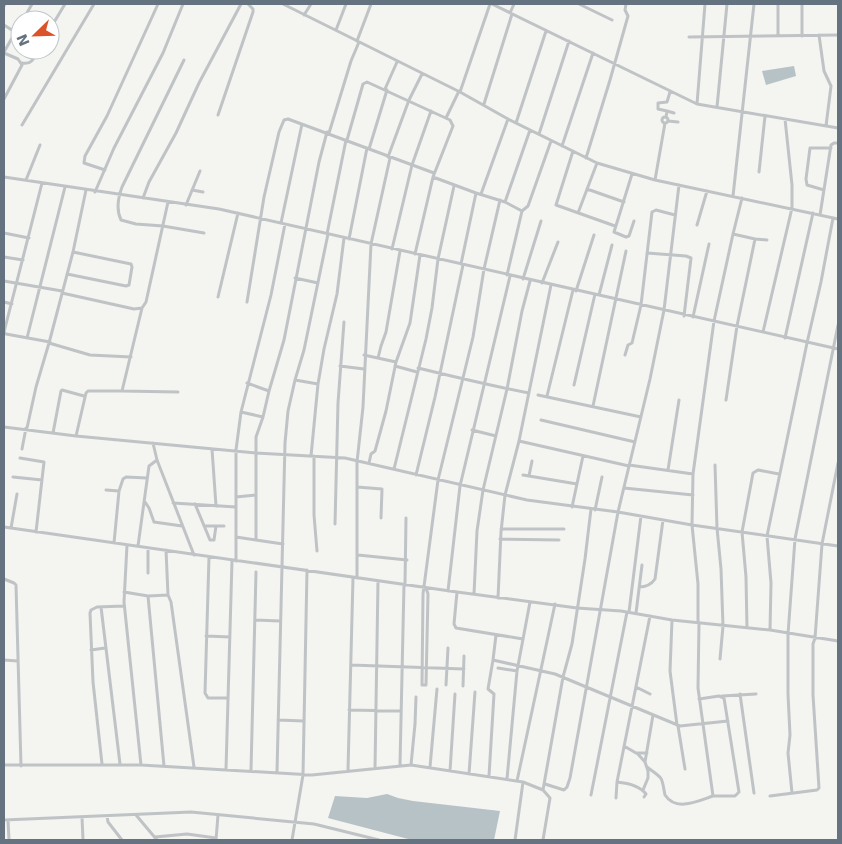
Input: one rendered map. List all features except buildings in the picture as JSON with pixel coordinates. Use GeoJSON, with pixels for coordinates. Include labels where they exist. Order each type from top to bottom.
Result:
{"type":"FeatureCollection","features":[{"type":"Feature","properties":{"kind":"street"},"geometry":{"type":"LineString","coordinates":[[22,126],[94,4]]}},
{"type":"Feature","properties":{"kind":"street"},"geometry":{"type":"LineString","coordinates":[[105,170],[84,163],[85,156],[107,116],[158,4]]}},
{"type":"Feature","properties":{"kind":"street"},"geometry":{"type":"LineString","coordinates":[[95,192],[163,53],[184,4]]}},
{"type":"Feature","properties":{"kind":"street"},"geometry":{"type":"LineString","coordinates":[[143,198],[149,182],[176,133],[240,4]]}},
{"type":"Feature","properties":{"kind":"street"},"geometry":{"type":"LineString","coordinates":[[218,114],[253,12],[253,9],[248,4]]}},
{"type":"Feature","properties":{"kind":"street"},"geometry":{"type":"LineString","coordinates":[[283,4],[484,104],[516,123],[597,163],[655,180],[838,219]]}},
{"type":"Feature","properties":{"kind":"street"},"geometry":{"type":"LineString","coordinates":[[304,15],[311,4]]}},
{"type":"Feature","properties":{"kind":"street"},"geometry":{"type":"LineString","coordinates":[[336,30],[345,4]]}},
{"type":"Feature","properties":{"kind":"street"},"geometry":{"type":"LineString","coordinates":[[256,540],[257,432],[263,417],[284,340],[322,148],[371,4]]}},
{"type":"Feature","properties":{"kind":"street"},"geometry":{"type":"LineString","coordinates":[[446,118],[460,92],[491,4],[697,104],[838,128]]}},
{"type":"Feature","properties":{"kind":"street"},"geometry":{"type":"LineString","coordinates":[[484,104],[514,4]]}},
{"type":"Feature","properties":{"kind":"street"},"geometry":{"type":"LineString","coordinates":[[580,4],[612,20]]}},
{"type":"Feature","properties":{"kind":"street"},"geometry":{"type":"LineString","coordinates":[[586,158],[628,16],[625,10],[626,4]]}},
{"type":"Feature","properties":{"kind":"street"},"geometry":{"type":"LineString","coordinates":[[697,104],[704,4]]}},
{"type":"Feature","properties":{"kind":"street"},"geometry":{"type":"LineString","coordinates":[[717,106],[728,4]]}},
{"type":"Feature","properties":{"kind":"street"},"geometry":{"type":"LineString","coordinates":[[733,196],[754,4]]}},
{"type":"Feature","properties":{"kind":"street"},"geometry":{"type":"LineString","coordinates":[[778,4],[778,36]]}},
{"type":"Feature","properties":{"kind":"street"},"geometry":{"type":"LineString","coordinates":[[802,4],[802,36]]}},
{"type":"Feature","properties":{"kind":"street"},"geometry":{"type":"LineString","coordinates":[[516,123],[546,31]]}},
{"type":"Feature","properties":{"kind":"street"},"geometry":{"type":"LineString","coordinates":[[819,35],[824,71],[831,86],[826,126]]}},
{"type":"Feature","properties":{"kind":"street"},"geometry":{"type":"LineString","coordinates":[[689,37],[838,35]]}},
{"type":"Feature","properties":{"kind":"street"},"geometry":{"type":"LineString","coordinates":[[539,134],[569,41]]}},
{"type":"Feature","properties":{"kind":"street"},"geometry":{"type":"LineString","coordinates":[[4,52],[22,63],[27,64],[33,60]]}},
{"type":"Feature","properties":{"kind":"street"},"geometry":{"type":"LineString","coordinates":[[562,146],[593,53]]}},
{"type":"Feature","properties":{"kind":"street"},"geometry":{"type":"LineString","coordinates":[[184,60],[153,126],[130,168],[119,195],[118,213],[121,220],[136,224],[163,226],[204,233]]}},
{"type":"Feature","properties":{"kind":"street"},"geometry":{"type":"LineString","coordinates":[[318,551],[314,515],[313,456],[318,384],[347,239],[368,148],[397,62]]}},
{"type":"Feature","properties":{"kind":"street"},"geometry":{"type":"LineString","coordinates":[[4,99],[21,69],[22,63]]}},
{"type":"Feature","properties":{"kind":"street"},"geometry":{"type":"LineString","coordinates":[[348,770],[355,578],[358,555],[357,462],[363,408],[364,355],[371,244],[389,157],[409,100],[422,74]]}},
{"type":"Feature","properties":{"kind":"street"},"geometry":{"type":"LineString","coordinates":[[276,772],[281,566],[288,412],[304,350],[346,140],[363,84],[368,82],[452,121],[453,126],[434,175],[415,254]]}},
{"type":"Feature","properties":{"kind":"street"},"geometry":{"type":"LineString","coordinates":[[670,92],[667,102],[658,103],[657,106],[658,109],[674,113]]}},
{"type":"Feature","properties":{"kind":"street"},"geometry":{"type":"LineString","coordinates":[[392,249],[412,165],[431,111]]}},
{"type":"Feature","properties":{"kind":"street"},"geometry":{"type":"LineString","coordinates":[[655,180],[667,111]]}},
{"type":"Feature","properties":{"kind":"street"},"geometry":{"type":"LineString","coordinates":[[759,172],[766,116]]}},
{"type":"Feature","properties":{"kind":"street"},"geometry":{"type":"LineString","coordinates":[[481,194],[508,118]]}},
{"type":"Feature","properties":{"kind":"street"},"geometry":{"type":"LineString","coordinates":[[247,302],[260,218],[279,132],[284,120],[288,119],[302,123],[368,148],[412,165],[454,186],[500,200],[522,211]]}},
{"type":"Feature","properties":{"kind":"street"},"geometry":{"type":"LineString","coordinates":[[764,332],[792,208],[792,185],[785,119]]}},
{"type":"Feature","properties":{"kind":"street"},"geometry":{"type":"LineString","coordinates":[[666,120],[678,122]]}},
{"type":"Feature","properties":{"kind":"street"},"geometry":{"type":"LineString","coordinates":[[226,769],[230,637],[236,537],[236,450],[247,383],[271,295],[302,123]]}},
{"type":"Feature","properties":{"kind":"street"},"geometry":{"type":"LineString","coordinates":[[505,202],[530,130]]}},
{"type":"Feature","properties":{"kind":"street"},"geometry":{"type":"LineString","coordinates":[[448,591],[460,486],[472,430],[486,383],[522,211],[528,206],[551,140]]}},
{"type":"Feature","properties":{"kind":"street"},"geometry":{"type":"LineString","coordinates":[[820,215],[831,148],[834,143],[838,143]]}},
{"type":"Feature","properties":{"kind":"street"},"geometry":{"type":"LineString","coordinates":[[26,180],[40,145]]}},
{"type":"Feature","properties":{"kind":"street"},"geometry":{"type":"LineString","coordinates":[[824,190],[808,187],[806,184],[808,156],[812,147],[831,148]]}},
{"type":"Feature","properties":{"kind":"street"},"geometry":{"type":"LineString","coordinates":[[573,151],[556,203],[557,206],[615,226]]}},
{"type":"Feature","properties":{"kind":"street"},"geometry":{"type":"LineString","coordinates":[[578,213],[597,163]]}},
{"type":"Feature","properties":{"kind":"street"},"geometry":{"type":"LineString","coordinates":[[186,205],[200,171]]}},
{"type":"Feature","properties":{"kind":"street"},"geometry":{"type":"LineString","coordinates":[[632,174],[614,232],[628,237],[634,221]]}},
{"type":"Feature","properties":{"kind":"street"},"geometry":{"type":"LineString","coordinates":[[4,177],[238,213],[684,316],[738,326],[838,349]]}},
{"type":"Feature","properties":{"kind":"street"},"geometry":{"type":"LineString","coordinates":[[42,183],[18,284],[4,332],[90,355],[131,357]]}},
{"type":"Feature","properties":{"kind":"street"},"geometry":{"type":"LineString","coordinates":[[544,784],[564,790],[567,788],[618,512],[664,310],[679,185]]}},
{"type":"Feature","properties":{"kind":"street"},"geometry":{"type":"LineString","coordinates":[[394,469],[432,308],[438,259],[454,186]]}},
{"type":"Feature","properties":{"kind":"street"},"geometry":{"type":"LineString","coordinates":[[27,338],[65,187]]}},
{"type":"Feature","properties":{"kind":"street"},"geometry":{"type":"LineString","coordinates":[[587,189],[624,202]]}},
{"type":"Feature","properties":{"kind":"street"},"geometry":{"type":"LineString","coordinates":[[22,449],[35,388],[73,252],[86,190]]}},
{"type":"Feature","properties":{"kind":"street"},"geometry":{"type":"LineString","coordinates":[[192,190],[203,192]]}},
{"type":"Feature","properties":{"kind":"street"},"geometry":{"type":"LineString","coordinates":[[697,225],[707,191]]}},
{"type":"Feature","properties":{"kind":"street"},"geometry":{"type":"LineString","coordinates":[[416,475],[440,373],[476,193]]}},
{"type":"Feature","properties":{"kind":"street"},"geometry":{"type":"LineString","coordinates":[[713,796],[699,699],[698,584],[692,525],[693,474],[714,321],[742,198]]}},
{"type":"Feature","properties":{"kind":"street"},"geometry":{"type":"LineString","coordinates":[[424,667],[422,685],[426,685],[423,594],[438,480],[472,337],[484,269],[500,200]]}},
{"type":"Feature","properties":{"kind":"street"},"geometry":{"type":"LineString","coordinates":[[122,391],[142,308],[146,302],[168,202]]}},
{"type":"Feature","properties":{"kind":"street"},"geometry":{"type":"LineString","coordinates":[[625,356],[628,345],[632,343],[641,305],[652,212],[656,210],[675,215]]}},
{"type":"Feature","properties":{"kind":"street"},"geometry":{"type":"LineString","coordinates":[[218,297],[238,213]]}},
{"type":"Feature","properties":{"kind":"street"},"geometry":{"type":"LineString","coordinates":[[785,338],[813,213]]}},
{"type":"Feature","properties":{"kind":"street"},"geometry":{"type":"LineString","coordinates":[[770,630],[771,583],[766,536],[807,343],[822,282],[833,218]]}},
{"type":"Feature","properties":{"kind":"street"},"geometry":{"type":"LineString","coordinates":[[523,279],[540,221]]}},
{"type":"Feature","properties":{"kind":"street"},"geometry":{"type":"LineString","coordinates":[[4,233],[29,238]]}},
{"type":"Feature","properties":{"kind":"street"},"geometry":{"type":"LineString","coordinates":[[733,234],[767,240]]}},
{"type":"Feature","properties":{"kind":"street"},"geometry":{"type":"LineString","coordinates":[[547,396],[575,290],[594,235]]}},
{"type":"Feature","properties":{"kind":"street"},"geometry":{"type":"LineString","coordinates":[[726,400],[755,239]]}},
{"type":"Feature","properties":{"kind":"street"},"geometry":{"type":"LineString","coordinates":[[542,283],[558,242]]}},
{"type":"Feature","properties":{"kind":"street"},"geometry":{"type":"LineString","coordinates":[[693,317],[709,244]]}},
{"type":"Feature","properties":{"kind":"street"},"geometry":{"type":"LineString","coordinates":[[574,386],[612,245]]}},
{"type":"Feature","properties":{"kind":"street"},"geometry":{"type":"LineString","coordinates":[[378,358],[380,346],[386,332],[400,251]]}},
{"type":"Feature","properties":{"kind":"street"},"geometry":{"type":"LineString","coordinates":[[593,406],[626,251]]}},
{"type":"Feature","properties":{"kind":"street"},"geometry":{"type":"LineString","coordinates":[[67,274],[126,286],[128,284],[131,264],[73,252]]}},
{"type":"Feature","properties":{"kind":"street"},"geometry":{"type":"LineString","coordinates":[[647,253],[686,256],[692,259],[684,316]]}},
{"type":"Feature","properties":{"kind":"street"},"geometry":{"type":"LineString","coordinates":[[369,463],[371,454],[375,451],[386,411],[395,364],[410,324],[420,255]]}},
{"type":"Feature","properties":{"kind":"street"},"geometry":{"type":"LineString","coordinates":[[4,256],[23,260]]}},
{"type":"Feature","properties":{"kind":"street"},"geometry":{"type":"LineString","coordinates":[[295,278],[318,283]]}},
{"type":"Feature","properties":{"kind":"street"},"geometry":{"type":"LineString","coordinates":[[474,594],[477,531],[483,490],[530,280]]}},
{"type":"Feature","properties":{"kind":"street"},"geometry":{"type":"LineString","coordinates":[[4,281],[134,309],[142,308]]}},
{"type":"Feature","properties":{"kind":"street"},"geometry":{"type":"LineString","coordinates":[[498,598],[500,539],[505,495],[519,441],[552,286]]}},
{"type":"Feature","properties":{"kind":"street"},"geometry":{"type":"LineString","coordinates":[[4,302],[12,304]]}},
{"type":"Feature","properties":{"kind":"street"},"geometry":{"type":"LineString","coordinates":[[335,524],[340,366],[344,322]]}},
{"type":"Feature","properties":{"kind":"street"},"geometry":{"type":"LineString","coordinates":[[792,794],[788,753],[790,734],[788,634],[795,539],[838,325]]}},
{"type":"Feature","properties":{"kind":"street"},"geometry":{"type":"LineString","coordinates":[[364,355],[418,370],[440,373],[529,393]]}},
{"type":"Feature","properties":{"kind":"street"},"geometry":{"type":"LineString","coordinates":[[340,366],[364,368]]}},
{"type":"Feature","properties":{"kind":"street"},"geometry":{"type":"LineString","coordinates":[[295,380],[318,384]]}},
{"type":"Feature","properties":{"kind":"street"},"geometry":{"type":"LineString","coordinates":[[247,383],[269,391]]}},
{"type":"Feature","properties":{"kind":"street"},"geometry":{"type":"LineString","coordinates":[[53,433],[61,391],[84,396]]}},
{"type":"Feature","properties":{"kind":"street"},"geometry":{"type":"LineString","coordinates":[[76,436],[84,396],[88,391],[178,392]]}},
{"type":"Feature","properties":{"kind":"street"},"geometry":{"type":"LineString","coordinates":[[538,395],[641,417]]}},
{"type":"Feature","properties":{"kind":"street"},"geometry":{"type":"LineString","coordinates":[[668,470],[679,400]]}},
{"type":"Feature","properties":{"kind":"street"},"geometry":{"type":"LineString","coordinates":[[241,412],[263,417]]}},
{"type":"Feature","properties":{"kind":"street"},"geometry":{"type":"LineString","coordinates":[[541,420],[635,442]]}},
{"type":"Feature","properties":{"kind":"street"},"geometry":{"type":"LineString","coordinates":[[4,426],[76,436],[256,453],[345,458],[460,486],[572,507],[618,512],[692,525],[838,546]]}},
{"type":"Feature","properties":{"kind":"street"},"geometry":{"type":"LineString","coordinates":[[472,430],[496,436]]}},
{"type":"Feature","properties":{"kind":"street"},"geometry":{"type":"LineString","coordinates":[[519,441],[629,465],[693,474]]}},
{"type":"Feature","properties":{"kind":"street"},"geometry":{"type":"LineString","coordinates":[[153,443],[157,460],[173,503],[195,555]]}},
{"type":"Feature","properties":{"kind":"street"},"geometry":{"type":"LineString","coordinates":[[212,448],[216,506]]}},
{"type":"Feature","properties":{"kind":"street"},"geometry":{"type":"LineString","coordinates":[[572,507],[583,456]]}},
{"type":"Feature","properties":{"kind":"street"},"geometry":{"type":"LineString","coordinates":[[20,458],[44,461],[36,532]]}},
{"type":"Feature","properties":{"kind":"street"},"geometry":{"type":"LineString","coordinates":[[138,546],[149,466],[157,460]]}},
{"type":"Feature","properties":{"kind":"street"},"geometry":{"type":"LineString","coordinates":[[530,476],[532,461]]}},
{"type":"Feature","properties":{"kind":"street"},"geometry":{"type":"LineString","coordinates":[[770,796],[817,790],[819,788],[813,686],[813,644],[822,544],[838,463]]}},
{"type":"Feature","properties":{"kind":"street"},"geometry":{"type":"LineString","coordinates":[[715,466],[716,528],[721,569],[723,626],[720,659]]}},
{"type":"Feature","properties":{"kind":"street"},"geometry":{"type":"LineString","coordinates":[[747,628],[746,577],[742,532],[753,473],[758,470],[779,474]]}},
{"type":"Feature","properties":{"kind":"street"},"geometry":{"type":"LineString","coordinates":[[523,475],[577,484]]}},
{"type":"Feature","properties":{"kind":"street"},"geometry":{"type":"LineString","coordinates":[[13,477],[42,480]]}},
{"type":"Feature","properties":{"kind":"street"},"geometry":{"type":"LineString","coordinates":[[114,543],[122,479],[126,477],[147,478]]}},
{"type":"Feature","properties":{"kind":"street"},"geometry":{"type":"LineString","coordinates":[[596,510],[602,477]]}},
{"type":"Feature","properties":{"kind":"street"},"geometry":{"type":"LineString","coordinates":[[357,488],[382,489],[381,518]]}},
{"type":"Feature","properties":{"kind":"street"},"geometry":{"type":"LineString","coordinates":[[624,488],[693,495]]}},
{"type":"Feature","properties":{"kind":"street"},"geometry":{"type":"LineString","coordinates":[[106,490],[120,491]]}},
{"type":"Feature","properties":{"kind":"street"},"geometry":{"type":"LineString","coordinates":[[11,528],[17,494]]}},
{"type":"Feature","properties":{"kind":"street"},"geometry":{"type":"LineString","coordinates":[[236,497],[256,495]]}},
{"type":"Feature","properties":{"kind":"street"},"geometry":{"type":"LineString","coordinates":[[145,502],[154,522]]}},
{"type":"Feature","properties":{"kind":"street"},"geometry":{"type":"LineString","coordinates":[[173,503],[236,507]]}},
{"type":"Feature","properties":{"kind":"street"},"geometry":{"type":"LineString","coordinates":[[195,504],[210,540],[216,538],[216,526]]}},
{"type":"Feature","properties":{"kind":"street"},"geometry":{"type":"LineString","coordinates":[[543,790],[563,676],[572,644],[591,509]]}},
{"type":"Feature","properties":{"kind":"street"},"geometry":{"type":"LineString","coordinates":[[591,795],[609,697],[628,612],[642,516]]}},
{"type":"Feature","properties":{"kind":"street"},"geometry":{"type":"LineString","coordinates":[[400,765],[407,560],[406,518]]}},
{"type":"Feature","properties":{"kind":"street"},"geometry":{"type":"LineString","coordinates":[[142,520],[182,526]]}},
{"type":"Feature","properties":{"kind":"street"},"geometry":{"type":"LineString","coordinates":[[639,587],[647,586],[655,578],[663,520]]}},
{"type":"Feature","properties":{"kind":"street"},"geometry":{"type":"LineString","coordinates":[[204,526],[224,526]]}},
{"type":"Feature","properties":{"kind":"street"},"geometry":{"type":"LineString","coordinates":[[4,527],[498,598],[636,613],[672,620],[770,630],[838,641]]}},
{"type":"Feature","properties":{"kind":"street"},"geometry":{"type":"LineString","coordinates":[[501,529],[564,529]]}},
{"type":"Feature","properties":{"kind":"street"},"geometry":{"type":"LineString","coordinates":[[236,537],[283,544]]}},
{"type":"Feature","properties":{"kind":"street"},"geometry":{"type":"LineString","coordinates":[[500,539],[559,540]]}},
{"type":"Feature","properties":{"kind":"street"},"geometry":{"type":"LineString","coordinates":[[127,545],[124,606],[141,764]]}},
{"type":"Feature","properties":{"kind":"street"},"geometry":{"type":"LineString","coordinates":[[148,548],[148,573]]}},
{"type":"Feature","properties":{"kind":"street"},"geometry":{"type":"LineString","coordinates":[[166,550],[168,595],[171,602],[194,767]]}},
{"type":"Feature","properties":{"kind":"street"},"geometry":{"type":"LineString","coordinates":[[358,555],[407,560]]}},
{"type":"Feature","properties":{"kind":"street"},"geometry":{"type":"LineString","coordinates":[[209,557],[206,696],[228,698]]}},
{"type":"Feature","properties":{"kind":"street"},"geometry":{"type":"LineString","coordinates":[[636,613],[642,565]]}},
{"type":"Feature","properties":{"kind":"street"},"geometry":{"type":"LineString","coordinates":[[292,840],[302,775],[307,570]]}},
{"type":"Feature","properties":{"kind":"street"},"geometry":{"type":"LineString","coordinates":[[251,770],[256,572]]}},
{"type":"Feature","properties":{"kind":"street"},"geometry":{"type":"LineString","coordinates":[[4,578],[16,585],[21,766]]}},
{"type":"Feature","properties":{"kind":"street"},"geometry":{"type":"LineString","coordinates":[[375,768],[378,581]]}},
{"type":"Feature","properties":{"kind":"street"},"geometry":{"type":"LineString","coordinates":[[124,592],[148,596],[168,595]]}},
{"type":"Feature","properties":{"kind":"street"},"geometry":{"type":"LineString","coordinates":[[456,592],[455,627],[523,639]]}},
{"type":"Feature","properties":{"kind":"street"},"geometry":{"type":"LineString","coordinates":[[148,596],[164,766]]}},
{"type":"Feature","properties":{"kind":"street"},"geometry":{"type":"LineString","coordinates":[[507,779],[517,671],[530,602]]}},
{"type":"Feature","properties":{"kind":"street"},"geometry":{"type":"LineString","coordinates":[[517,781],[555,604]]}},
{"type":"Feature","properties":{"kind":"street"},"geometry":{"type":"LineString","coordinates":[[102,764],[94,703],[90,613],[92,608],[124,606]]}},
{"type":"Feature","properties":{"kind":"street"},"geometry":{"type":"LineString","coordinates":[[101,607],[120,764]]}},
{"type":"Feature","properties":{"kind":"street"},"geometry":{"type":"LineString","coordinates":[[616,798],[617,782],[650,616]]}},
{"type":"Feature","properties":{"kind":"street"},"geometry":{"type":"LineString","coordinates":[[254,620],[280,621]]}},
{"type":"Feature","properties":{"kind":"street"},"geometry":{"type":"LineString","coordinates":[[672,620],[670,671],[685,769]]}},
{"type":"Feature","properties":{"kind":"street"},"geometry":{"type":"LineString","coordinates":[[489,776],[494,694],[488,689],[496,635]]}},
{"type":"Feature","properties":{"kind":"street"},"geometry":{"type":"LineString","coordinates":[[206,636],[230,637]]}},
{"type":"Feature","properties":{"kind":"street"},"geometry":{"type":"LineString","coordinates":[[91,650],[105,648]]}},
{"type":"Feature","properties":{"kind":"street"},"geometry":{"type":"LineString","coordinates":[[446,685],[448,648]]}},
{"type":"Feature","properties":{"kind":"street"},"geometry":{"type":"LineString","coordinates":[[462,686],[464,656]]}},
{"type":"Feature","properties":{"kind":"street"},"geometry":{"type":"LineString","coordinates":[[4,660],[18,661]]}},
{"type":"Feature","properties":{"kind":"street"},"geometry":{"type":"LineString","coordinates":[[493,660],[563,676],[677,725],[728,721]]}},
{"type":"Feature","properties":{"kind":"street"},"geometry":{"type":"LineString","coordinates":[[351,665],[464,669]]}},
{"type":"Feature","properties":{"kind":"street"},"geometry":{"type":"LineString","coordinates":[[498,668],[517,671]]}},
{"type":"Feature","properties":{"kind":"street"},"geometry":{"type":"LineString","coordinates":[[636,688],[650,694]]}},
{"type":"Feature","properties":{"kind":"street"},"geometry":{"type":"LineString","coordinates":[[430,768],[437,689]]}},
{"type":"Feature","properties":{"kind":"street"},"geometry":{"type":"LineString","coordinates":[[469,774],[475,692]]}},
{"type":"Feature","properties":{"kind":"street"},"geometry":{"type":"LineString","coordinates":[[450,771],[455,694]]}},
{"type":"Feature","properties":{"kind":"street"},"geometry":{"type":"LineString","coordinates":[[740,694],[754,793]]}},
{"type":"Feature","properties":{"kind":"street"},"geometry":{"type":"LineString","coordinates":[[699,699],[756,694]]}},
{"type":"Feature","properties":{"kind":"street"},"geometry":{"type":"LineString","coordinates":[[647,767],[661,777],[665,795],[674,803],[685,804],[713,796],[735,796],[738,792],[725,702],[721,696]]}},
{"type":"Feature","properties":{"kind":"street"},"geometry":{"type":"LineString","coordinates":[[411,765],[416,698]]}},
{"type":"Feature","properties":{"kind":"street"},"geometry":{"type":"LineString","coordinates":[[349,710],[401,711]]}},
{"type":"Feature","properties":{"kind":"street"},"geometry":{"type":"LineString","coordinates":[[645,762],[653,715]]}},
{"type":"Feature","properties":{"kind":"street"},"geometry":{"type":"LineString","coordinates":[[278,720],[304,721]]}},
{"type":"Feature","properties":{"kind":"street"},"geometry":{"type":"LineString","coordinates":[[624,746],[636,753],[645,762],[648,778],[642,790]]}},
{"type":"Feature","properties":{"kind":"street"},"geometry":{"type":"LineString","coordinates":[[636,753],[647,753]]}},
{"type":"Feature","properties":{"kind":"street"},"geometry":{"type":"LineString","coordinates":[[4,765],[141,764],[251,770],[302,775],[411,765],[523,782],[543,790],[550,798],[543,840]]}},
{"type":"Feature","properties":{"kind":"street"},"geometry":{"type":"LineString","coordinates":[[515,840],[523,782]]}},
{"type":"Feature","properties":{"kind":"street"},"geometry":{"type":"LineString","coordinates":[[617,782],[629,784],[642,790],[646,794],[644,797]]}},
{"type":"Feature","properties":{"kind":"street"},"geometry":{"type":"LineString","coordinates":[[8,840],[6,820],[191,812],[314,824],[378,840]]}},
{"type":"Feature","properties":{"kind":"street"},"geometry":{"type":"LineString","coordinates":[[136,814],[156,838],[187,834],[216,839],[218,814]]}},
{"type":"Feature","properties":{"kind":"street"},"geometry":{"type":"LineString","coordinates":[[107,816],[108,822],[122,840]]}},
{"type":"Feature","properties":{"kind":"street"},"geometry":{"type":"LineString","coordinates":[[82,817],[83,840]]}},
{"type":"Feature","properties":{"kind":"shaded area"},"geometry":{"type":"Polygon","coordinates":[[[794,66],[796,76],[766,85],[762,71],[794,66]]]}},
{"type":"Feature","properties":{"kind":"shaded area"},"geometry":{"type":"Polygon","coordinates":[[[387,794],[413,801],[500,811],[494,840],[412,840],[328,818],[335,796],[367,798],[387,794]]]}}]}
